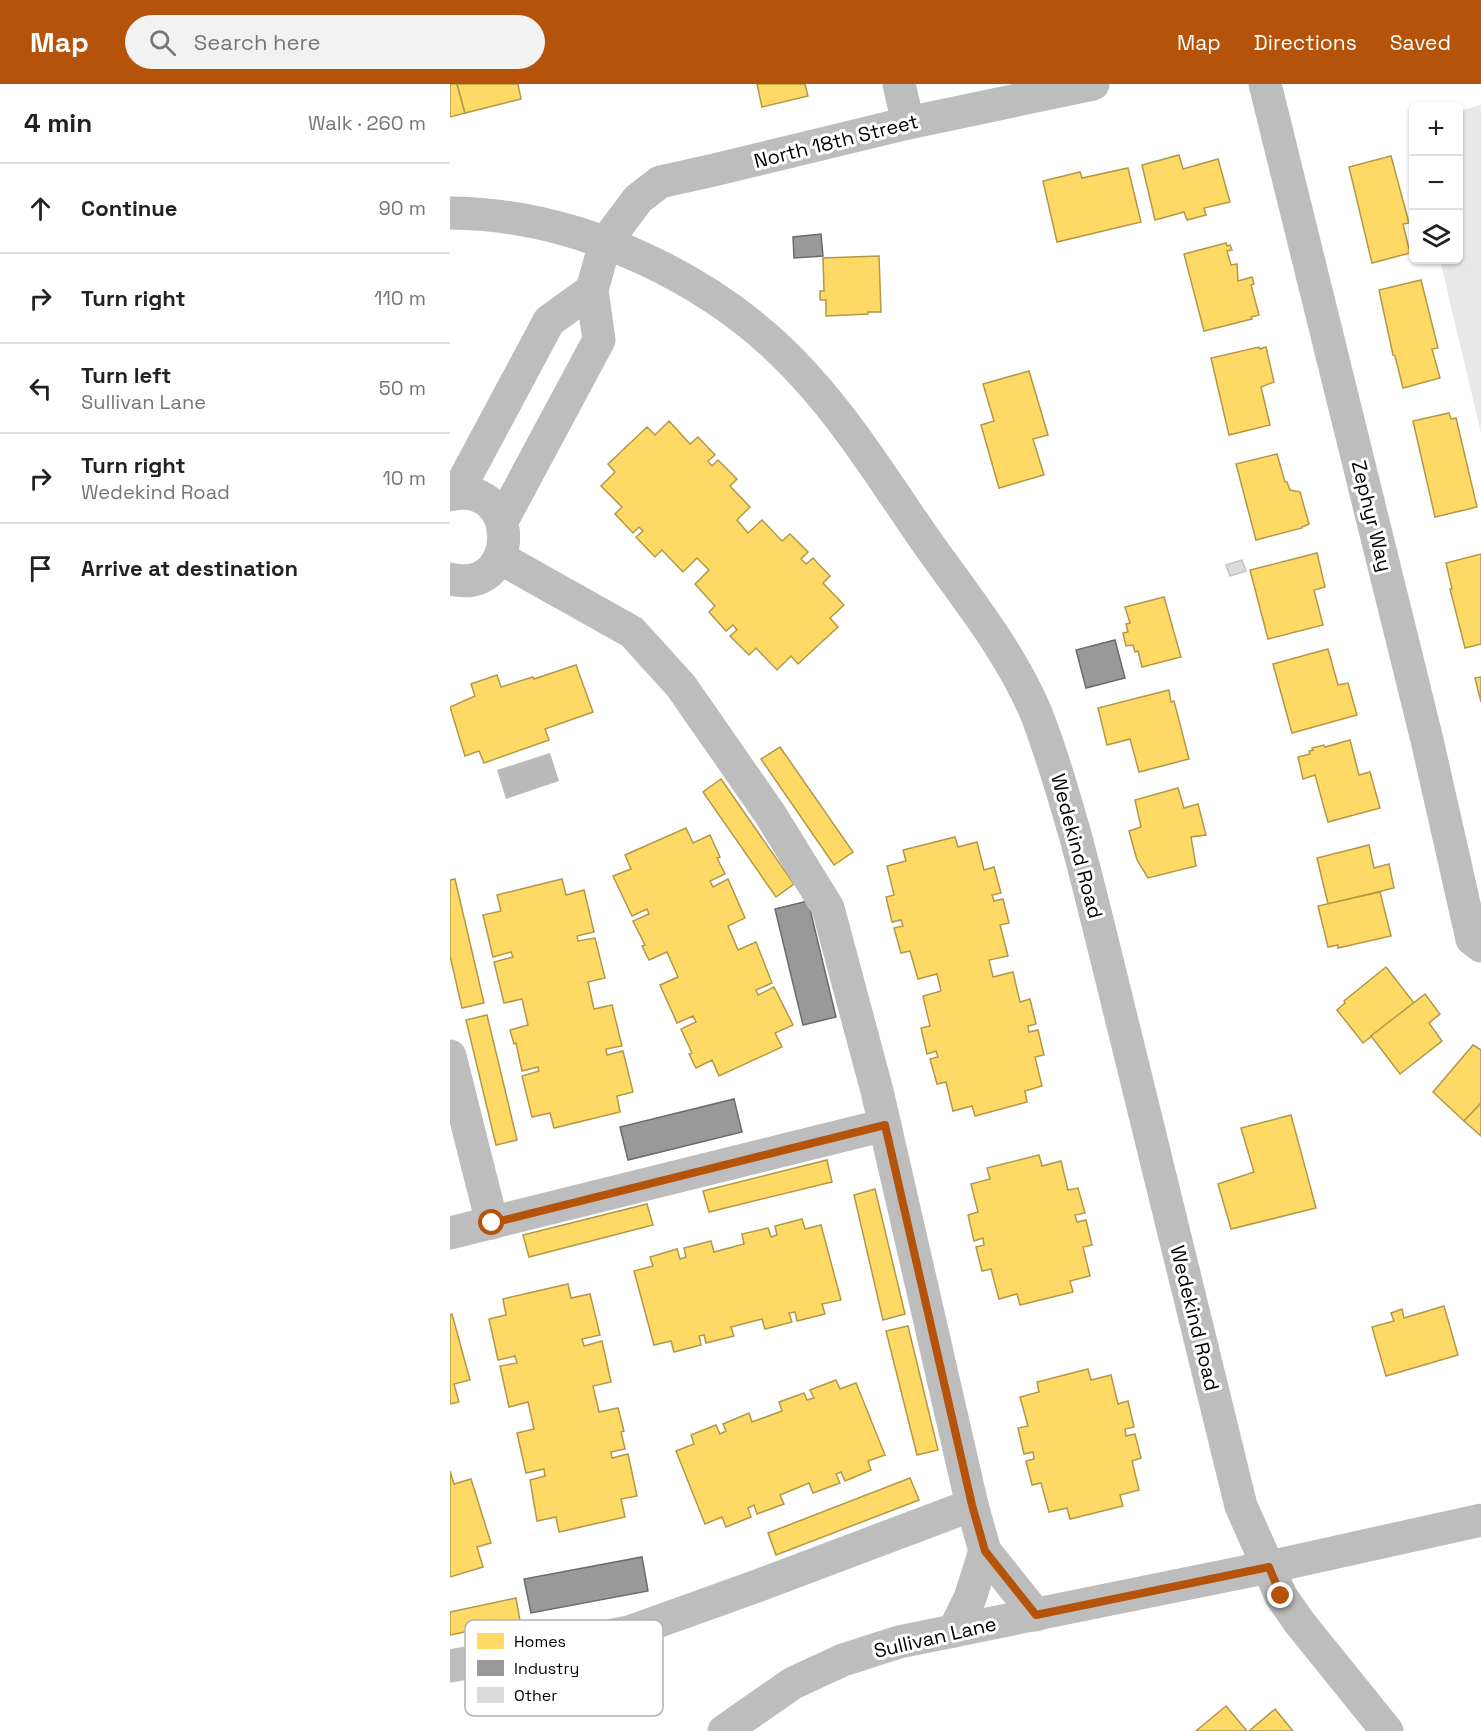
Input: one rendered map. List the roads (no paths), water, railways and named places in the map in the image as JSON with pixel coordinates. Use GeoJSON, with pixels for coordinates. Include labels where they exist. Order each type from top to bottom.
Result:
{"type":"FeatureCollection","features":[{"type":"Feature","properties":{"kind":"street"},"geometry":{"type":"LineString","coordinates":[[899,84],[908,123]]}},
{"type":"Feature","properties":{"kind":"street","name":"North 18th Street"},"geometry":{"type":"LineString","coordinates":[[605,243],[638,199],[660,182],[908,123],[1093,84]]}},
{"type":"Feature","properties":{"kind":"street","name":"Zephyr Way"},"geometry":{"type":"LineString","coordinates":[[1265,84],[1423,722],[1472,939],[1481,946]]}},
{"type":"Feature","properties":{"kind":"street","name":"Wedekind Road"},"geometry":{"type":"LineString","coordinates":[[450,213],[468,213],[531,222],[605,243],[657,265],[712,297],[760,333],[804,374],[841,420],[1003,651],[1034,710],[1058,772],[1091,895],[1241,1506],[1281,1596],[1299,1622],[1387,1731]]}},
{"type":"Feature","properties":{"kind":"street"},"geometry":{"type":"LineString","coordinates":[[502,521],[599,340],[592,290],[605,243]]}},
{"type":"Feature","properties":{"kind":"street"},"geometry":{"type":"LineString","coordinates":[[450,579],[470,580],[482,576],[500,558],[505,540],[502,521],[496,511],[479,497],[454,494],[549,321],[592,290]]}},
{"type":"Feature","properties":{"kind":"street"},"geometry":{"type":"LineString","coordinates":[[526,366],[573,390]]}},
{"type":"Feature","properties":{"kind":"street"},"geometry":{"type":"LineString","coordinates":[[500,558],[632,632],[681,686],[770,814],[828,908],[885,1125],[972,1505],[985,1551],[1036,1615]]}},
{"type":"Feature","properties":{"kind":"street"},"geometry":{"type":"LineString","coordinates":[[450,1056],[492,1223]]}},
{"type":"Feature","properties":{"kind":"street"},"geometry":{"type":"LineString","coordinates":[[450,1233],[885,1125]]}},
{"type":"Feature","properties":{"kind":"street"},"geometry":{"type":"LineString","coordinates":[[662,1620],[972,1505]]}},
{"type":"Feature","properties":{"kind":"street","name":"Sullivan Lane"},"geometry":{"type":"LineString","coordinates":[[724,1731],[794,1683],[843,1660],[899,1642],[1269,1567],[1481,1520]]}},
{"type":"Feature","properties":{"kind":"street"},"geometry":{"type":"LineString","coordinates":[[954,1631],[970,1598],[985,1551]]}},
{"type":"Feature","properties":{"kind":"street"},"geometry":{"type":"LineString","coordinates":[[450,1666],[465,1663]]}}]}
